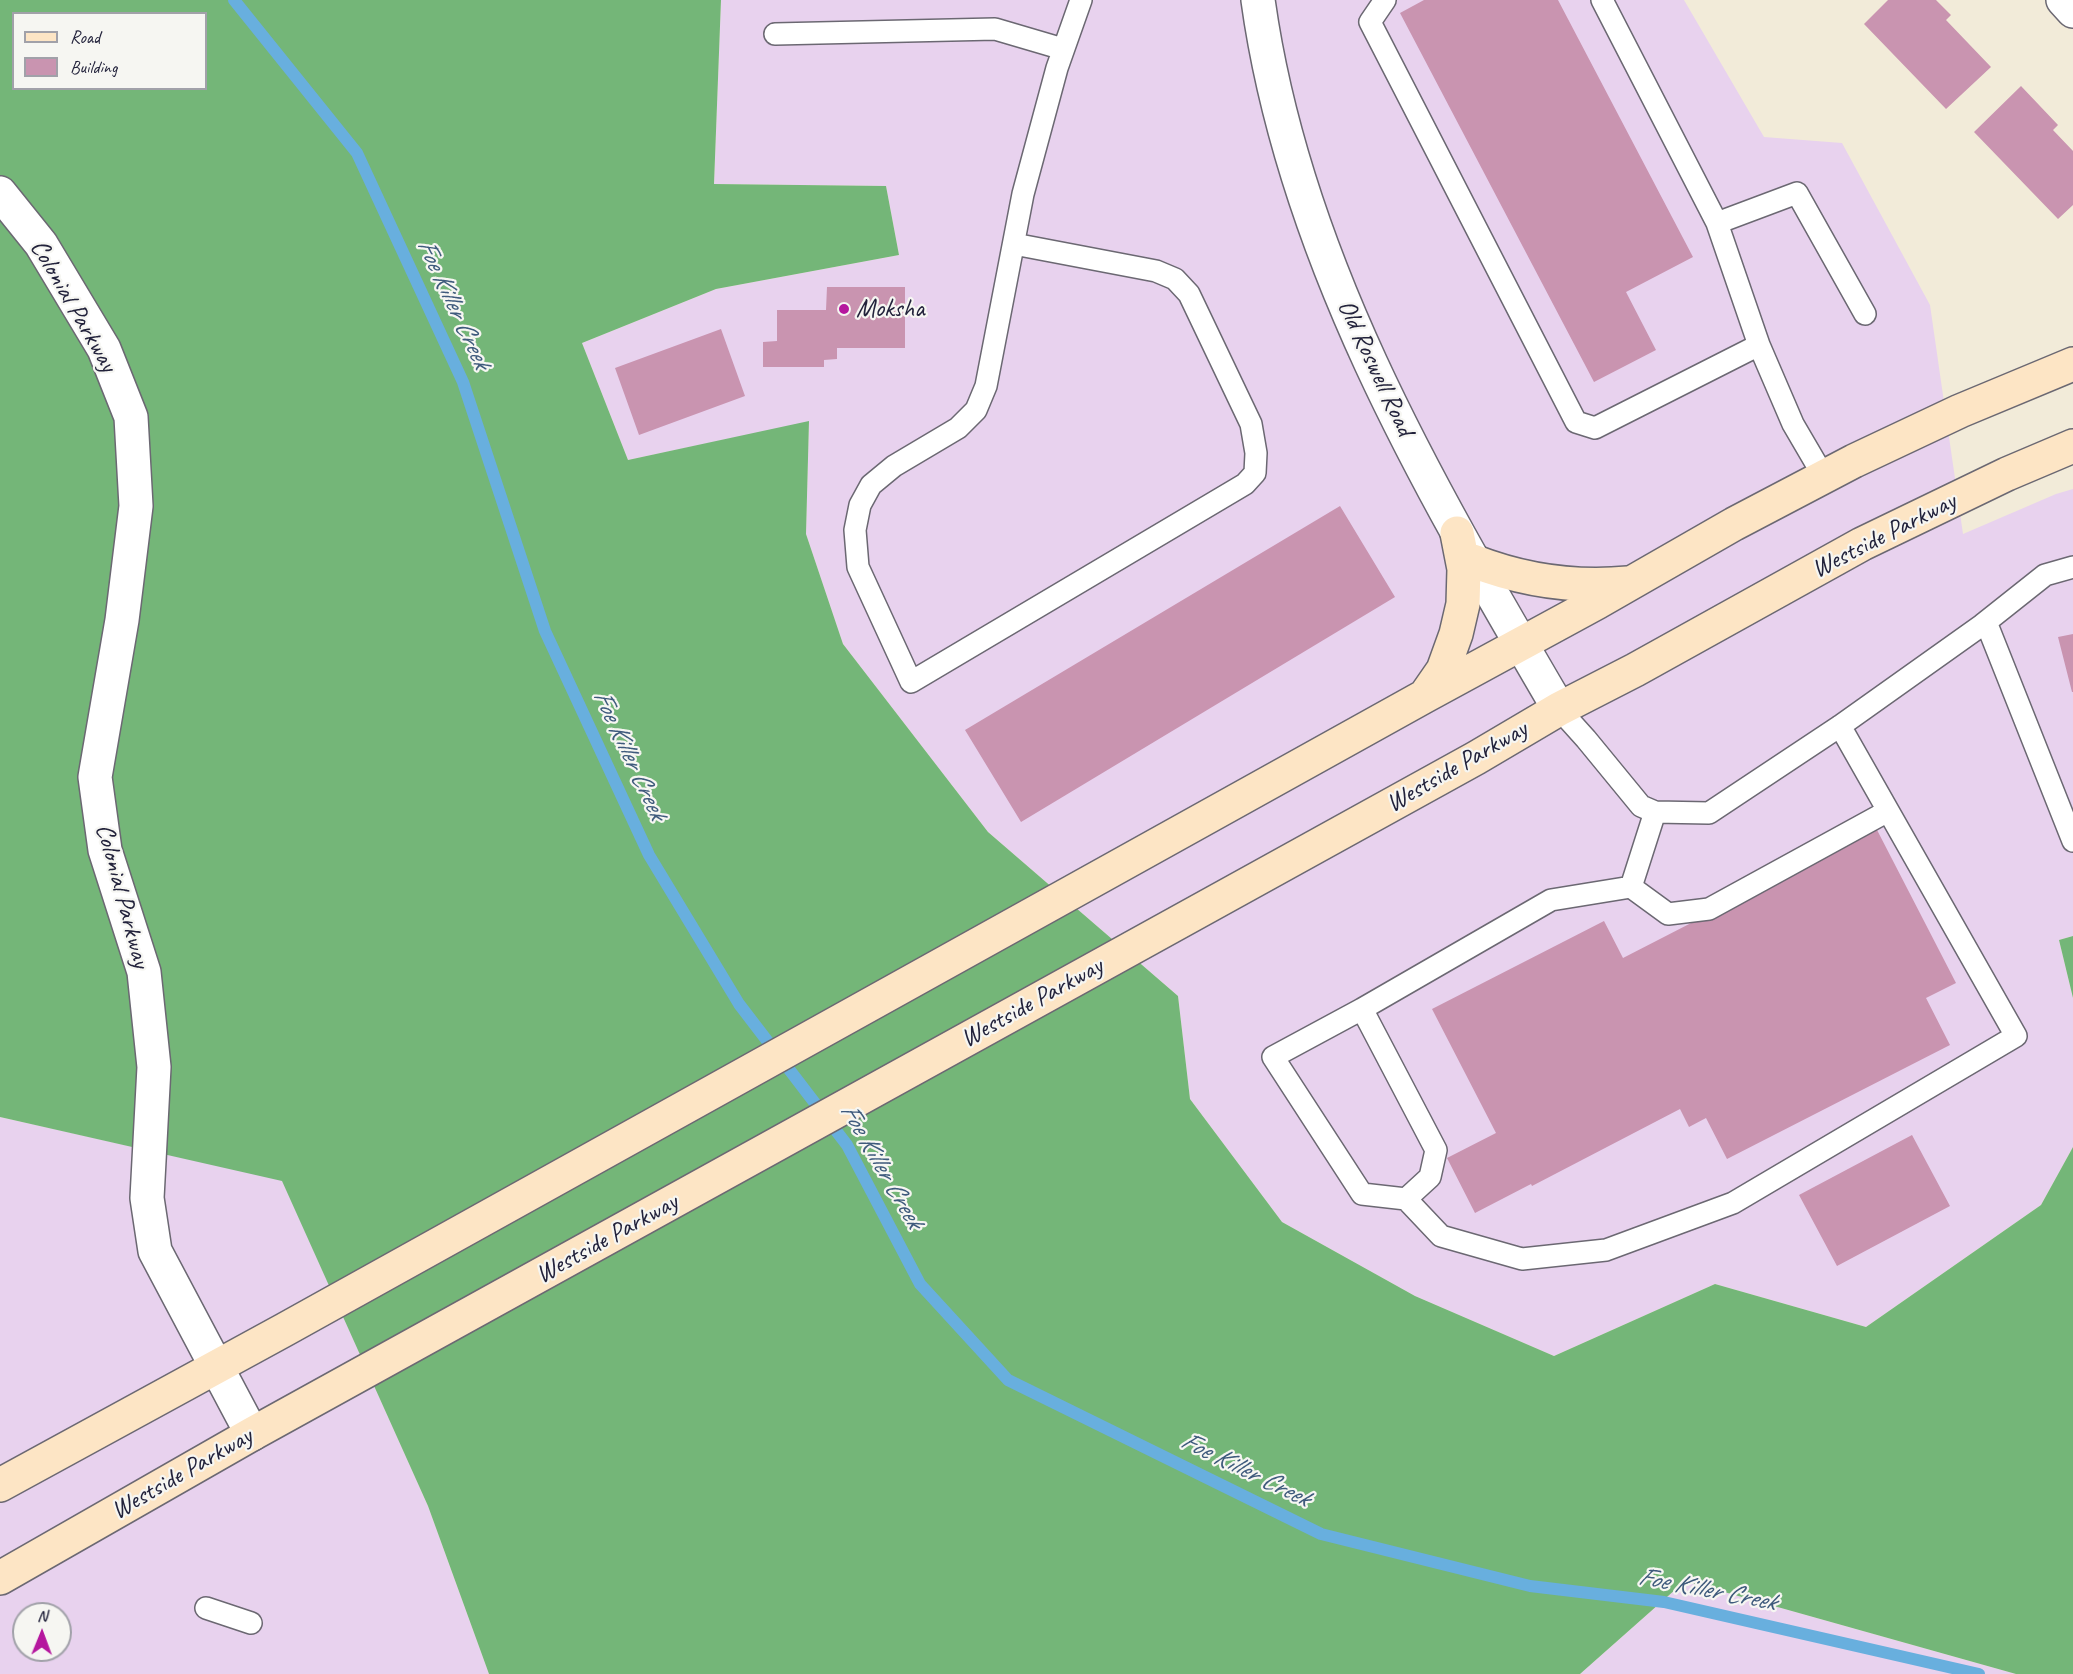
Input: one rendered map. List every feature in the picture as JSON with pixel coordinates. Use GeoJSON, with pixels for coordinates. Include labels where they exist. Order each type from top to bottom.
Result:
{"type":"FeatureCollection","features":[{"type":"Feature","properties":{"kind":"main road"},"geometry":{"type":"LineString","coordinates":[[0,1485],[1521,645],[1734,524],[1960,411],[2073,364]]}},
{"type":"Feature","properties":{"kind":"main road","name":"Westside Parkway"},"geometry":{"type":"LineString","coordinates":[[0,1578],[252,1434],[1476,758],[1559,709],[1635,670],[1862,544],[2007,474],[2073,446]]}},
{"type":"Feature","properties":{"kind":"main road"},"geometry":{"type":"LineString","coordinates":[[1425,696],[1443,670],[1456,634],[1463,604],[1464,569],[1457,533]]}},
{"type":"Feature","properties":{"kind":"main road"},"geometry":{"type":"LineString","coordinates":[[1473,561],[1503,572],[1567,585],[1632,583]]}},
{"type":"Feature","properties":{"kind":"street","name":"Old Roswell Road"},"geometry":{"type":"LineString","coordinates":[[1258,0],[1279,112],[1330,268],[1382,389],[1457,533],[1559,709]]}},
{"type":"Feature","properties":{"kind":"street"},"geometry":{"type":"LineString","coordinates":[[2063,0],[2073,11]]}},
{"type":"Feature","properties":{"kind":"street","name":"Colonial Parkway"},"geometry":{"type":"LineString","coordinates":[[0,193],[41,244],[104,349],[131,417],[136,506],[122,620],[95,777],[105,850],[144,972],[154,1066],[147,1198],[155,1251],[252,1434]]}},
{"type":"Feature","properties":{"kind":"lane"},"geometry":{"type":"LineString","coordinates":[[1014,244],[1156,271],[1175,279],[1189,294],[1251,424],[1256,453],[1255,472],[1245,484],[911,682],[858,567],[855,530],[860,505],[871,485],[894,466],[958,428],[976,410],[987,386],[1023,194],[1063,49],[1081,0]]}},
{"type":"Feature","properties":{"kind":"lane"},"geometry":{"type":"LineString","coordinates":[[1385,0],[1370,22],[1576,422],[1595,428],[1759,345]]}},
{"type":"Feature","properties":{"kind":"lane"},"geometry":{"type":"LineString","coordinates":[[1602,0],[1717,223],[1759,345],[1793,424],[1824,477]]}},
{"type":"Feature","properties":{"kind":"lane"},"geometry":{"type":"LineString","coordinates":[[775,34],[995,29],[1063,49]]}},
{"type":"Feature","properties":{"kind":"lane"},"geometry":{"type":"LineString","coordinates":[[1717,223],[1797,193],[1865,314]]}},
{"type":"Feature","properties":{"kind":"lane"},"geometry":{"type":"LineString","coordinates":[[1559,709],[1641,806],[1655,812],[1709,813],[1840,726],[1986,622],[2045,576],[2073,567]]}},
{"type":"Feature","properties":{"kind":"lane"},"geometry":{"type":"LineString","coordinates":[[1986,622],[2073,841]]}},
{"type":"Feature","properties":{"kind":"lane"},"geometry":{"type":"LineString","coordinates":[[1840,726],[2016,1036],[1733,1203],[1606,1250],[1522,1259],[1441,1236],[1406,1199],[1362,1194],[1273,1057],[1362,1009],[1551,900],[1631,887],[1668,914],[1709,909],[1888,811]]}},
{"type":"Feature","properties":{"kind":"lane"},"geometry":{"type":"LineString","coordinates":[[1631,887],[1655,812]]}},
{"type":"Feature","properties":{"kind":"lane"},"geometry":{"type":"LineString","coordinates":[[1362,1009],[1436,1150],[1430,1177],[1406,1199]]}},
{"type":"Feature","properties":{"kind":"lane"},"geometry":{"type":"LineString","coordinates":[[206,1608],[251,1623]]}},
{"type":"Feature","properties":{"kind":"shaded area"},"geometry":{"type":"Polygon","coordinates":[[[721,0],[1684,0],[1764,137],[1842,143],[1930,305],[1963,534],[2056,494],[2073,489],[2073,936],[2059,940],[2073,998],[2073,1147],[2041,1205],[1866,1327],[1715,1284],[1554,1356],[1415,1296],[1282,1222],[1190,1099],[1178,996],[988,832],[843,644],[806,534],[809,422],[628,460],[582,343],[716,289],[899,255],[886,186],[714,184],[721,0]]]}},
{"type":"Feature","properties":{"kind":"shaded area"},"geometry":{"type":"Polygon","coordinates":[[[0,1117],[282,1180],[428,1506],[489,1674],[0,1674],[0,1117]]]}},
{"type":"Feature","properties":{"kind":"shaded area"},"geometry":{"type":"Polygon","coordinates":[[[1685,1581],[2016,1674],[1580,1674],[1685,1581]]]}},
{"type":"Feature","properties":{"kind":"green space"},"geometry":{"type":"Polygon","coordinates":[[[0,0],[721,0],[714,184],[886,186],[899,255],[716,289],[582,343],[628,460],[809,421],[806,534],[843,644],[988,832],[1178,996],[1190,1099],[1282,1222],[1415,1296],[1554,1356],[1715,1284],[1866,1327],[2041,1205],[2073,1147],[2073,1674],[2016,1674],[1685,1581],[1580,1674],[489,1674],[428,1506],[282,1181],[0,1117],[0,0]]]}},
{"type":"Feature","properties":{"kind":"green space"},"geometry":{"type":"Polygon","coordinates":[[[2073,936],[2073,998],[2059,940],[2073,936]]]}},
{"type":"Feature","properties":{"kind":"building"},"geometry":{"type":"Polygon","coordinates":[[[1424,0],[1558,0],[1693,257],[1626,292],[1656,350],[1594,382],[1400,13],[1424,0]]]}},
{"type":"Feature","properties":{"kind":"building"},"geometry":{"type":"Polygon","coordinates":[[[1888,0],[1936,0],[1951,15],[1946,20],[1991,67],[1946,109],[1864,24],[1888,0]]]}},
{"type":"Feature","properties":{"kind":"building"},"geometry":{"type":"Polygon","coordinates":[[[2021,86],[2058,125],[2053,130],[2073,151],[2073,205],[2058,219],[1974,132],[2021,86]]]}},
{"type":"Feature","properties":{"kind":"building"},"geometry":{"type":"Polygon","coordinates":[[[827,287],[905,287],[905,348],[837,348],[837,359],[824,360],[824,367],[763,367],[763,342],[777,341],[777,310],[826,310],[827,287]]]}},
{"type":"Feature","properties":{"kind":"building"},"geometry":{"type":"Polygon","coordinates":[[[721,329],[745,396],[639,435],[615,368],[721,329]]]}},
{"type":"Feature","properties":{"kind":"building"},"geometry":{"type":"Polygon","coordinates":[[[1340,506],[1395,597],[1021,822],[965,730],[1340,506]]]}},
{"type":"Feature","properties":{"kind":"building"},"geometry":{"type":"Polygon","coordinates":[[[2073,634],[2073,692],[2072,692],[2058,637],[2073,634]]]}},
{"type":"Feature","properties":{"kind":"building"},"geometry":{"type":"Polygon","coordinates":[[[1876,828],[1956,983],[1926,998],[1950,1045],[1727,1159],[1706,1118],[1689,1127],[1680,1109],[1475,1213],[1447,1158],[1496,1133],[1432,1009],[1604,921],[1623,958],[1876,828]]]}},
{"type":"Feature","properties":{"kind":"building"},"geometry":{"type":"Polygon","coordinates":[[[1912,1135],[1950,1206],[1837,1266],[1799,1195],[1912,1135]]]}},
{"type":"Feature","properties":{"kind":"waterway","name":"Foe Killer Creek"},"geometry":{"type":"LineString","coordinates":[[234,0],[357,153],[463,382],[545,631],[649,855],[739,1004],[847,1145],[920,1284],[1008,1380],[1321,1534],[1530,1586],[1664,1602],[1979,1674]]}},
{"type":"Feature","properties":{"kind":"place","name":"Moksha"},"geometry":{"type":"Point","coordinates":[844,309]}}]}
